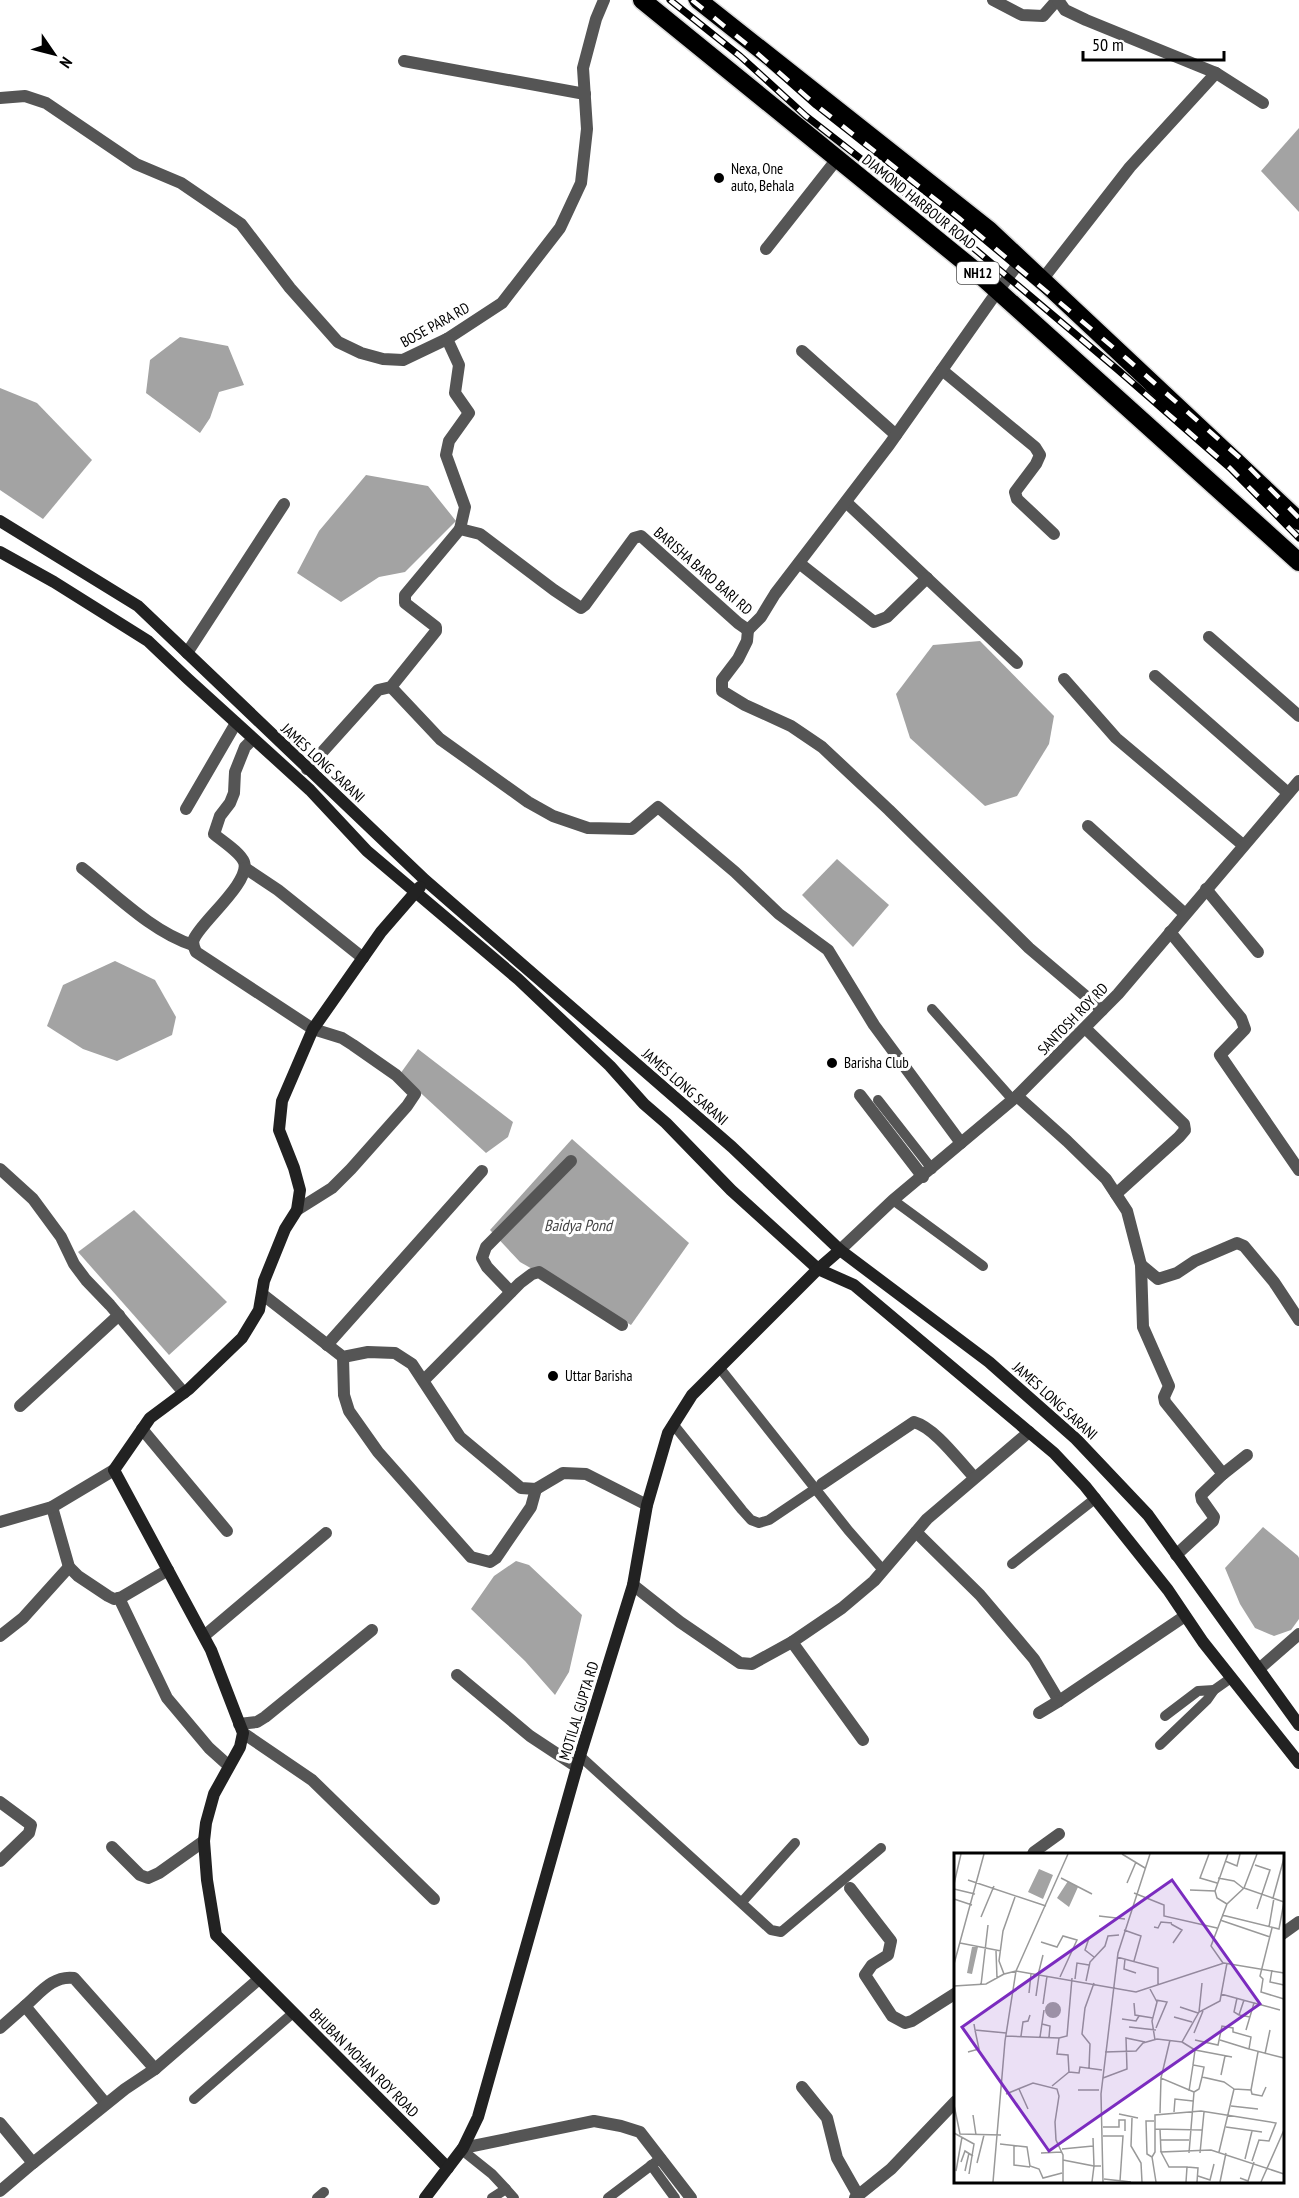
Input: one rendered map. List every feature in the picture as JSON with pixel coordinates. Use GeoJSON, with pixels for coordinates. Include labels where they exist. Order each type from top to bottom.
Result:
{"type":"FeatureCollection","features":[{"type":"Feature","properties":{"kind":"highway","name":"DIAMOND HARBOUR ROAD"},"geometry":{"type":"LineString","coordinates":[[642,0],[998,291],[1299,562]]}},
{"type":"Feature","properties":{"kind":"highway","name":"DIAMOND HARBOUR ROAD"},"geometry":{"type":"LineString","coordinates":[[698,0],[990,230],[1299,521]]}},
{"type":"Feature","properties":{"kind":"main road","name":"JAMES LONG SARANI"},"geometry":{"type":"LineString","coordinates":[[0,521],[138,606],[425,880],[732,1148],[840,1250],[989,1362],[1076,1438],[1148,1515],[1299,1725]]}},
{"type":"Feature","properties":{"kind":"main road"},"geometry":{"type":"LineString","coordinates":[[0,552],[54,582],[148,641],[310,790],[367,851],[527,987],[610,1066],[644,1104],[666,1123],[731,1190],[818,1269],[854,1286],[1054,1453],[1096,1498],[1168,1590],[1231,1678],[1299,1763]]}},
{"type":"Feature","properties":{"kind":"main road"},"geometry":{"type":"LineString","coordinates":[[241,1729],[212,1650],[114,1470],[150,1418],[184,1393],[242,1338],[259,1310],[264,1281],[285,1229],[297,1210],[300,1190],[279,1130],[282,1101],[313,1029],[381,932],[425,880]]}},
{"type":"Feature","properties":{"kind":"main road"},"geometry":{"type":"LineString","coordinates":[[467,937],[477,925]]}},
{"type":"Feature","properties":{"kind":"main road","name":"MOTILAL GUPTA RD"},"geometry":{"type":"LineString","coordinates":[[425,2198],[462,2149],[478,2117],[579,1762],[633,1585],[648,1505],[668,1433],[692,1395],[818,1269],[840,1250]]}},
{"type":"Feature","properties":{"kind":"main road","name":"BHUBAN MOHAN ROY ROAD"},"geometry":{"type":"LineString","coordinates":[[241,1729],[240,1746],[214,1794],[206,1823],[204,1841],[210,1911],[216,1935],[448,2168]]}},
{"type":"Feature","properties":{"kind":"street","name":"BOSE PARA RD"},"geometry":{"type":"LineString","coordinates":[[0,98],[25,96],[46,103],[136,164],[181,183],[241,224],[290,288],[338,342],[361,353],[383,359],[403,360],[447,339],[502,303],[560,228],[581,183],[587,129],[583,68],[604,0]]}},
{"type":"Feature","properties":{"kind":"street"},"geometry":{"type":"LineString","coordinates":[[993,0],[1022,15],[1043,16],[1058,0],[1065,10],[1216,73],[1263,103]]}},
{"type":"Feature","properties":{"kind":"street"},"geometry":{"type":"LineString","coordinates":[[404,61],[585,94]]}},
{"type":"Feature","properties":{"kind":"street"},"geometry":{"type":"LineString","coordinates":[[1042,280],[1130,167],[1216,73]]}},
{"type":"Feature","properties":{"kind":"street"},"geometry":{"type":"LineString","coordinates":[[766,249],[837,159]]}},
{"type":"Feature","properties":{"kind":"street","name":"BARISHA BARO BARI RD"},"geometry":{"type":"LineString","coordinates":[[460,529],[480,534],[581,608],[634,538],[641,536],[748,630],[761,617],[896,435],[1022,260]]}},
{"type":"Feature","properties":{"kind":"street"},"geometry":{"type":"LineString","coordinates":[[307,769],[378,690],[392,687],[436,632],[436,627],[405,603],[405,595],[460,529],[465,507],[446,455],[449,441],[469,413],[455,393],[459,365],[447,339]]}},
{"type":"Feature","properties":{"kind":"street"},"geometry":{"type":"LineString","coordinates":[[802,351],[896,435]]}},
{"type":"Feature","properties":{"kind":"street"},"geometry":{"type":"LineString","coordinates":[[942,370],[1035,447],[1040,455],[1015,492],[1017,499],[1053,534]]}},
{"type":"Feature","properties":{"kind":"street"},"geometry":{"type":"LineString","coordinates":[[846,502],[1017,663]]}},
{"type":"Feature","properties":{"kind":"street"},"geometry":{"type":"LineString","coordinates":[[187,653],[285,504]]}},
{"type":"Feature","properties":{"kind":"street"},"geometry":{"type":"LineString","coordinates":[[799,563],[874,622],[887,617],[927,578]]}},
{"type":"Feature","properties":{"kind":"street"},"geometry":{"type":"LineString","coordinates":[[748,630],[747,641],[722,680],[722,691],[745,705],[791,726],[822,747],[1029,948],[1102,1010]]}},
{"type":"Feature","properties":{"kind":"street"},"geometry":{"type":"LineString","coordinates":[[1209,637],[1299,716]]}},
{"type":"Feature","properties":{"kind":"street"},"geometry":{"type":"LineString","coordinates":[[1155,676],[1294,790]]}},
{"type":"Feature","properties":{"kind":"street"},"geometry":{"type":"LineString","coordinates":[[1064,679],[1116,738],[1243,845]]}},
{"type":"Feature","properties":{"kind":"street"},"geometry":{"type":"LineString","coordinates":[[392,687],[440,740],[528,802],[553,816],[588,828],[632,829],[658,807],[735,872],[779,914],[828,950],[874,1025],[961,1143]]}},
{"type":"Feature","properties":{"kind":"street"},"geometry":{"type":"LineString","coordinates":[[186,809],[236,723]]}},
{"type":"Feature","properties":{"kind":"street"},"geometry":{"type":"LineString","coordinates":[[253,739],[245,747],[235,772],[234,793],[220,816],[214,834],[243,860],[245,868],[218,910],[194,937],[193,945],[196,952],[313,1029],[342,1038],[353,1045],[396,1075],[415,1094],[407,1106],[332,1188],[297,1210]]}},
{"type":"Feature","properties":{"kind":"street","name":"SANTOSH ROY RD"},"geometry":{"type":"LineString","coordinates":[[840,1250],[893,1200],[1015,1098],[1085,1028],[1243,845],[1294,790]]}},
{"type":"Feature","properties":{"kind":"street"},"geometry":{"type":"LineString","coordinates":[[1088,826],[1185,914]]}},
{"type":"Feature","properties":{"kind":"street"},"geometry":{"type":"LineString","coordinates":[[82,868],[159,929],[176,939],[193,945]]}},
{"type":"Feature","properties":{"kind":"street"},"geometry":{"type":"LineString","coordinates":[[245,868],[278,890],[363,958]]}},
{"type":"Feature","properties":{"kind":"street"},"geometry":{"type":"LineString","coordinates":[[1206,889],[1258,952]]}},
{"type":"Feature","properties":{"kind":"street"},"geometry":{"type":"LineString","coordinates":[[1170,932],[1241,1018],[1245,1029],[1221,1055],[1299,1170]]}},
{"type":"Feature","properties":{"kind":"street"},"geometry":{"type":"LineString","coordinates":[[1085,1028],[1184,1124],[1185,1130],[1179,1137],[1116,1194]]}},
{"type":"Feature","properties":{"kind":"street"},"geometry":{"type":"LineString","coordinates":[[860,1095],[928,1173]]}},
{"type":"Feature","properties":{"kind":"street"},"geometry":{"type":"LineString","coordinates":[[1015,1098],[1075,1148],[1106,1179],[1127,1211],[1141,1265],[1143,1327],[1169,1386],[1164,1397],[1165,1402],[1223,1474]]}},
{"type":"Feature","properties":{"kind":"street"},"geometry":{"type":"LineString","coordinates":[[511,1292],[487,1267],[482,1258],[486,1247],[571,1161]]}},
{"type":"Feature","properties":{"kind":"street"},"geometry":{"type":"LineString","coordinates":[[0,1169],[33,1199],[61,1237],[74,1264],[86,1281],[119,1315],[184,1393]]}},
{"type":"Feature","properties":{"kind":"street"},"geometry":{"type":"LineString","coordinates":[[327,1345],[482,1171]]}},
{"type":"Feature","properties":{"kind":"street"},"geometry":{"type":"LineString","coordinates":[[1141,1265],[1158,1279],[1177,1273],[1195,1261],[1237,1243],[1244,1246],[1266,1273],[1299,1320]]}},
{"type":"Feature","properties":{"kind":"street"},"geometry":{"type":"LineString","coordinates":[[424,1380],[511,1292],[532,1274],[538,1272],[622,1325]]}},
{"type":"Feature","properties":{"kind":"street"},"geometry":{"type":"LineString","coordinates":[[262,1294],[343,1357],[368,1352],[395,1353],[412,1364],[460,1437],[521,1488],[536,1489],[563,1473],[586,1474],[648,1505]]}},
{"type":"Feature","properties":{"kind":"street"},"geometry":{"type":"LineString","coordinates":[[20,1406],[119,1315]]}},
{"type":"Feature","properties":{"kind":"street"},"geometry":{"type":"LineString","coordinates":[[343,1357],[344,1395],[349,1411],[378,1452],[471,1557],[485,1562],[496,1558],[531,1507],[536,1489]]}},
{"type":"Feature","properties":{"kind":"street"},"geometry":{"type":"LineString","coordinates":[[819,1486],[914,1422],[930,1431],[974,1477]]}},
{"type":"Feature","properties":{"kind":"street"},"geometry":{"type":"LineString","coordinates":[[142,1429],[227,1531]]}},
{"type":"Feature","properties":{"kind":"street"},"geometry":{"type":"LineString","coordinates":[[633,1585],[680,1622],[740,1663],[752,1664],[792,1642],[842,1608],[874,1581],[927,1519],[1029,1432]]}},
{"type":"Feature","properties":{"kind":"street"},"geometry":{"type":"LineString","coordinates":[[1176,1555],[1213,1521],[1214,1517],[1200,1495],[1247,1455]]}},
{"type":"Feature","properties":{"kind":"street"},"geometry":{"type":"LineString","coordinates":[[0,1522],[52,1507],[114,1470]]}},
{"type":"Feature","properties":{"kind":"street"},"geometry":{"type":"LineString","coordinates":[[52,1507],[69,1567],[78,1576],[108,1596],[114,1599],[119,1598],[168,1570]]}},
{"type":"Feature","properties":{"kind":"street"},"geometry":{"type":"LineString","coordinates":[[916,1532],[980,1594],[1034,1659],[1059,1701]]}},
{"type":"Feature","properties":{"kind":"street"},"geometry":{"type":"LineString","coordinates":[[204,1636],[326,1533]]}},
{"type":"Feature","properties":{"kind":"street"},"geometry":{"type":"LineString","coordinates":[[0,1636],[23,1618],[69,1567]]}},
{"type":"Feature","properties":{"kind":"street"},"geometry":{"type":"LineString","coordinates":[[119,1598],[167,1698],[209,1748],[229,1766]]}},
{"type":"Feature","properties":{"kind":"street"},"geometry":{"type":"LineString","coordinates":[[1039,1713],[1185,1616]]}},
{"type":"Feature","properties":{"kind":"street"},"geometry":{"type":"LineString","coordinates":[[241,1729],[265,1717],[372,1630]]}},
{"type":"Feature","properties":{"kind":"street"},"geometry":{"type":"LineString","coordinates":[[1259,1669],[1299,1634]]}},
{"type":"Feature","properties":{"kind":"street"},"geometry":{"type":"LineString","coordinates":[[792,1642],[863,1740]]}},
{"type":"Feature","properties":{"kind":"street"},"geometry":{"type":"LineString","coordinates":[[457,1675],[530,1736],[579,1762]]}},
{"type":"Feature","properties":{"kind":"street"},"geometry":{"type":"LineString","coordinates":[[241,1729],[312,1780],[434,1899]]}},
{"type":"Feature","properties":{"kind":"street"},"geometry":{"type":"LineString","coordinates":[[0,1802],[30,1826],[29,1833],[0,1861]]}},
{"type":"Feature","properties":{"kind":"street"},"geometry":{"type":"LineString","coordinates":[[1034,1853],[1059,1834]]}},
{"type":"Feature","properties":{"kind":"street"},"geometry":{"type":"LineString","coordinates":[[112,1847],[140,1875],[148,1878],[159,1873],[204,1841]]}},
{"type":"Feature","properties":{"kind":"street"},"geometry":{"type":"LineString","coordinates":[[850,1888],[891,1941],[888,1955],[872,1965],[865,1975],[892,2016],[905,2023],[912,2021],[954,1994]]}},
{"type":"Feature","properties":{"kind":"street"},"geometry":{"type":"LineString","coordinates":[[1284,1933],[1299,1922]]}},
{"type":"Feature","properties":{"kind":"street"},"geometry":{"type":"LineString","coordinates":[[0,2028],[54,1980],[64,1977],[74,1978],[155,2069]]}},
{"type":"Feature","properties":{"kind":"street"},"geometry":{"type":"LineString","coordinates":[[0,2191],[105,2104],[155,2069],[259,1978]]}},
{"type":"Feature","properties":{"kind":"street"},"geometry":{"type":"LineString","coordinates":[[25,2006],[105,2104]]}},
{"type":"Feature","properties":{"kind":"street"},"geometry":{"type":"LineString","coordinates":[[802,2087],[827,2118],[837,2158],[856,2197],[891,2169],[954,2103]]}},
{"type":"Feature","properties":{"kind":"street"},"geometry":{"type":"LineString","coordinates":[[462,2149],[594,2121],[621,2126],[640,2132],[656,2162],[691,2198]]}},
{"type":"Feature","properties":{"kind":"street"},"geometry":{"type":"LineString","coordinates":[[0,2123],[33,2163]]}},
{"type":"Feature","properties":{"kind":"lane"},"geometry":{"type":"LineString","coordinates":[[932,1009],[1015,1098]]}},
{"type":"Feature","properties":{"kind":"lane"},"geometry":{"type":"LineString","coordinates":[[878,1100],[928,1173]]}},
{"type":"Feature","properties":{"kind":"lane"},"geometry":{"type":"LineString","coordinates":[[893,1200],[983,1266]]}},
{"type":"Feature","properties":{"kind":"lane"},"geometry":{"type":"LineString","coordinates":[[719,1367],[819,1486],[848,1530],[883,1570]]}},
{"type":"Feature","properties":{"kind":"lane"},"geometry":{"type":"LineString","coordinates":[[673,1424],[751,1520],[759,1523],[769,1520],[819,1486]]}},
{"type":"Feature","properties":{"kind":"lane"},"geometry":{"type":"LineString","coordinates":[[1012,1564],[1096,1498]]}},
{"type":"Feature","properties":{"kind":"lane"},"geometry":{"type":"LineString","coordinates":[[1160,1745],[1207,1700],[1214,1690],[1231,1678]]}},
{"type":"Feature","properties":{"kind":"lane"},"geometry":{"type":"LineString","coordinates":[[1165,1716],[1198,1691],[1214,1690]]}},
{"type":"Feature","properties":{"kind":"lane"},"geometry":{"type":"LineString","coordinates":[[579,1762],[742,1902],[771,1930],[781,1932],[881,1848]]}},
{"type":"Feature","properties":{"kind":"lane"},"geometry":{"type":"LineString","coordinates":[[742,1902],[795,1843]]}},
{"type":"Feature","properties":{"kind":"lane"},"geometry":{"type":"LineString","coordinates":[[194,2099],[293,2013]]}},
{"type":"Feature","properties":{"kind":"lane"},"geometry":{"type":"LineString","coordinates":[[462,2149],[492,2174],[510,2194],[492,2198]]}},
{"type":"Feature","properties":{"kind":"lane"},"geometry":{"type":"LineString","coordinates":[[608,2198],[656,2162],[675,2198]]}},
{"type":"Feature","properties":{"kind":"water"},"geometry":{"type":"Polygon","coordinates":[[[1299,128],[1299,212],[1261,171],[1299,128]]]}},
{"type":"Feature","properties":{"kind":"water"},"geometry":{"type":"Polygon","coordinates":[[[180,337],[228,346],[244,385],[219,392],[210,418],[200,433],[146,393],[150,360],[180,337]]]}},
{"type":"Feature","properties":{"kind":"water"},"geometry":{"type":"Polygon","coordinates":[[[0,388],[37,403],[92,460],[43,519],[0,490],[0,388]]]}},
{"type":"Feature","properties":{"kind":"water"},"geometry":{"type":"Polygon","coordinates":[[[366,475],[428,486],[456,521],[405,572],[379,577],[341,602],[297,573],[319,531],[366,475]]]}},
{"type":"Feature","properties":{"kind":"water"},"geometry":{"type":"Polygon","coordinates":[[[980,641],[1054,716],[1049,744],[1017,796],[985,806],[910,738],[896,694],[933,645],[980,641]]]}},
{"type":"Feature","properties":{"kind":"water"},"geometry":{"type":"Polygon","coordinates":[[[837,859],[889,905],[853,947],[802,895],[837,859]]]}},
{"type":"Feature","properties":{"kind":"water"},"geometry":{"type":"Polygon","coordinates":[[[115,961],[155,980],[176,1017],[172,1035],[117,1061],[83,1049],[47,1026],[63,985],[115,961]]]}},
{"type":"Feature","properties":{"kind":"water"},"geometry":{"type":"Polygon","coordinates":[[[418,1049],[513,1122],[508,1137],[486,1153],[400,1074],[418,1049]]]}},
{"type":"Feature","properties":{"kind":"water","name":"Baidya Pond"},"geometry":{"type":"Polygon","coordinates":[[[572,1139],[689,1243],[631,1325],[520,1262],[490,1230],[572,1139]]]}},
{"type":"Feature","properties":{"kind":"water"},"geometry":{"type":"Polygon","coordinates":[[[134,1210],[227,1302],[169,1355],[78,1252],[134,1210]]]}},
{"type":"Feature","properties":{"kind":"water"},"geometry":{"type":"Polygon","coordinates":[[[1263,1527],[1299,1558],[1299,1619],[1291,1630],[1274,1636],[1255,1628],[1240,1604],[1225,1568],[1263,1527]]]}},
{"type":"Feature","properties":{"kind":"water"},"geometry":{"type":"Polygon","coordinates":[[[516,1561],[529,1565],[582,1615],[569,1672],[555,1695],[525,1661],[471,1609],[494,1576],[516,1561]]]}},
{"type":"Feature","properties":{"kind":"railway"},"geometry":{"type":"LineString","coordinates":[[670,0],[740,56],[806,116],[951,229],[1118,370],[1230,468],[1299,538]]}},
{"type":"Feature","properties":{"kind":"railway"},"geometry":{"type":"LineString","coordinates":[[692,0],[816,105],[959,218],[1127,359],[1240,458],[1299,518]]}},
{"type":"Feature","properties":{"kind":"place","name":"Nexa, One auto, Behala"},"geometry":{"type":"Point","coordinates":[719,178]}},
{"type":"Feature","properties":{"kind":"place","name":"Barisha Club"},"geometry":{"type":"Point","coordinates":[832,1063]}},
{"type":"Feature","properties":{"kind":"place","name":"Uttar Barisha"},"geometry":{"type":"Point","coordinates":[553,1376]}}]}
